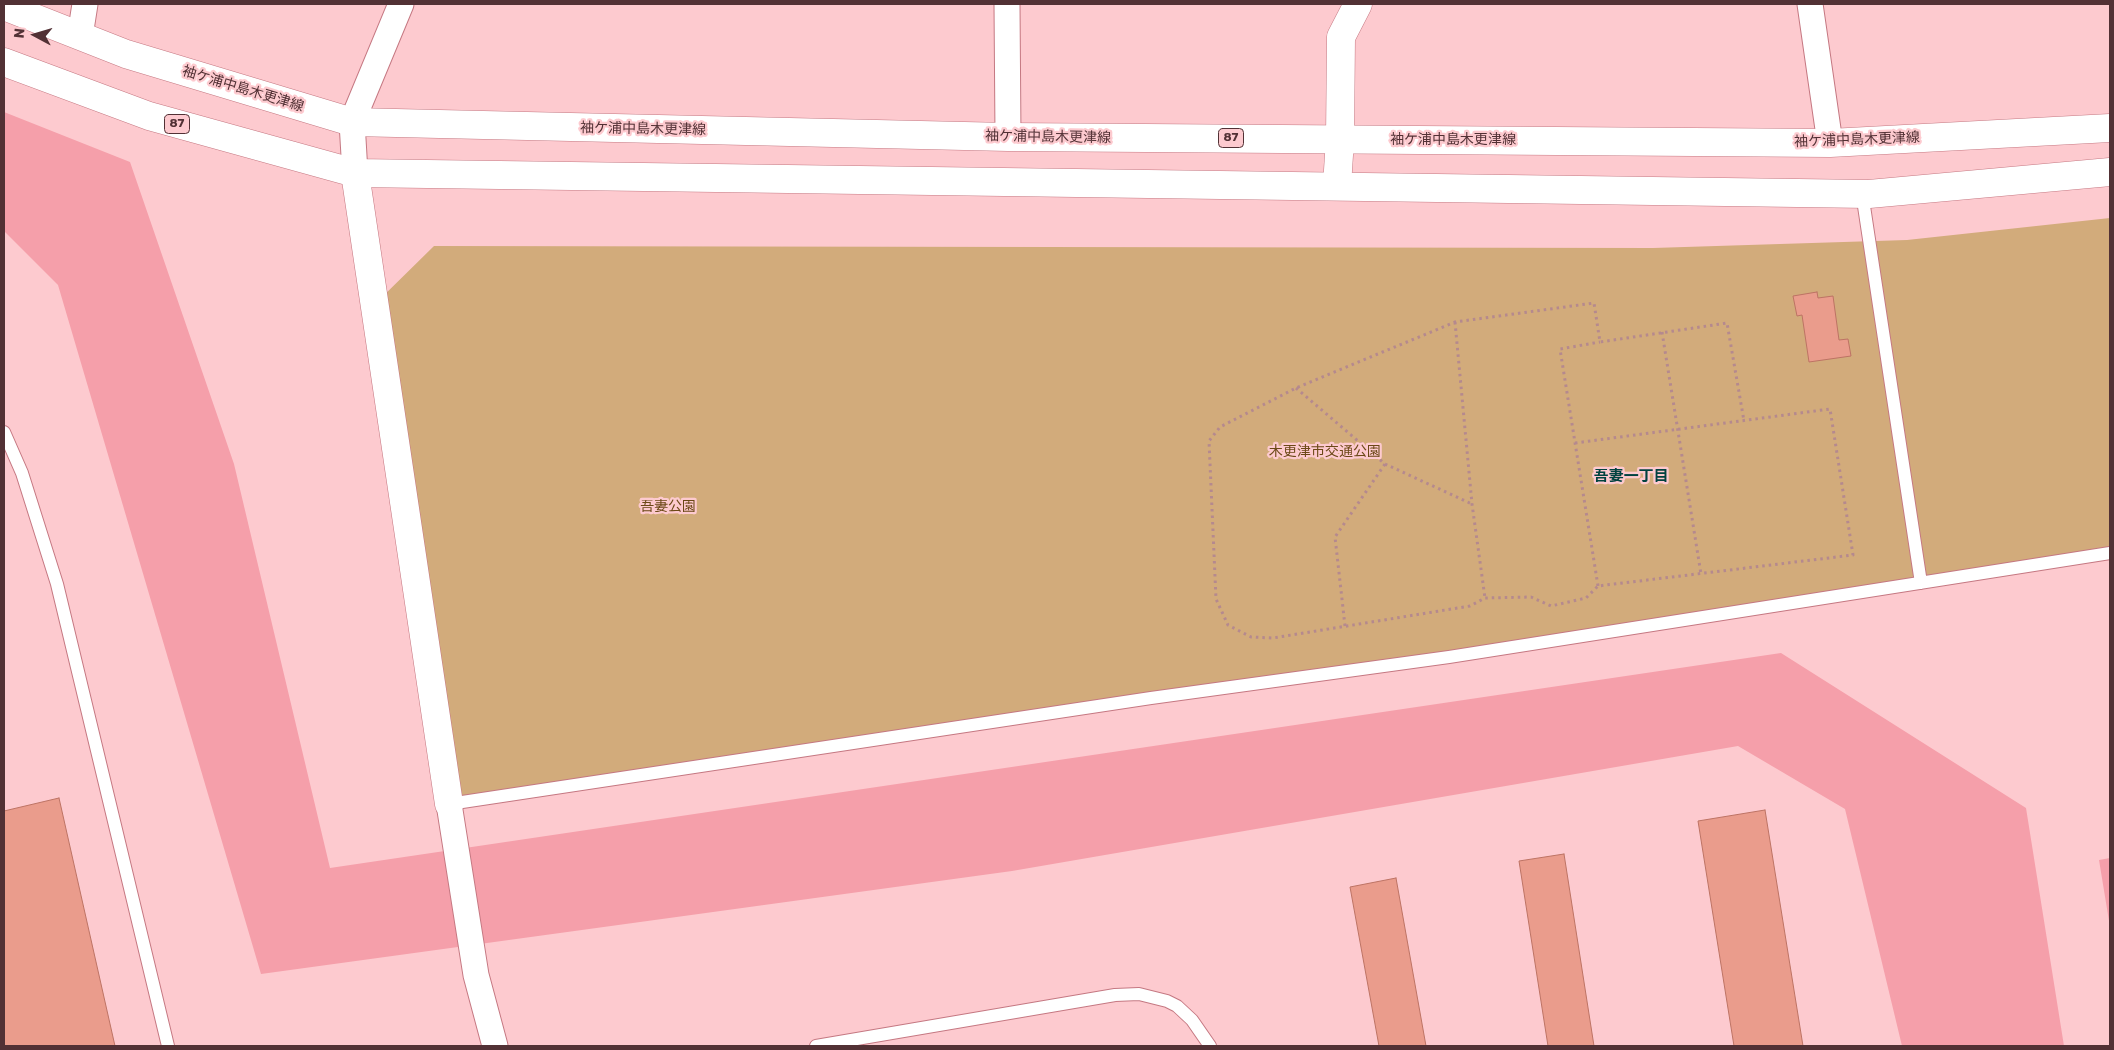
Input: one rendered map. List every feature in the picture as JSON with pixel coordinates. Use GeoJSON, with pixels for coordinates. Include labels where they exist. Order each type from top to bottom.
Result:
{"type":"FeatureCollection","features":[{"type":"Feature","properties":{"kind":"main road"},"geometry":{"type":"LineString","coordinates":[[1337,186],[1340,139],[1341,37],[1358,4]]}},
{"type":"Feature","properties":{"kind":"main road","name":"袖ケ浦中島木更津線"},"geometry":{"type":"LineString","coordinates":[[4,6],[126,54],[352,122],[1008,137],[1830,143],[2110,128]]}},
{"type":"Feature","properties":{"kind":"main road","name":"87"},"geometry":{"type":"LineString","coordinates":[[4,62],[149,116],[355,173],[1869,194],[2110,172]]}},
{"type":"Feature","properties":{"kind":"main road"},"geometry":{"type":"LineString","coordinates":[[355,173],[451,814]]}},
{"type":"Feature","properties":{"kind":"street"},"geometry":{"type":"LineString","coordinates":[[80,36],[85,4]]}},
{"type":"Feature","properties":{"kind":"street"},"geometry":{"type":"LineString","coordinates":[[355,173],[352,122],[400,4]]}},
{"type":"Feature","properties":{"kind":"street"},"geometry":{"type":"LineString","coordinates":[[1007,4],[1008,137]]}},
{"type":"Feature","properties":{"kind":"street"},"geometry":{"type":"LineString","coordinates":[[1810,4],[1830,143]]}},
{"type":"Feature","properties":{"kind":"street"},"geometry":{"type":"LineString","coordinates":[[451,814],[476,975],[495,1046]]}},
{"type":"Feature","properties":{"kind":"lane"},"geometry":{"type":"LineString","coordinates":[[1862,193],[1921,583]]}},
{"type":"Feature","properties":{"kind":"lane"},"geometry":{"type":"LineString","coordinates":[[4,432],[22,473],[57,584],[168,1046]]}},
{"type":"Feature","properties":{"kind":"lane"},"geometry":{"type":"LineString","coordinates":[[451,814],[1141,700],[1449,657],[2110,553]]}},
{"type":"Feature","properties":{"kind":"lane"},"geometry":{"type":"LineString","coordinates":[[816,1046],[1115,995],[1138,994],[1167,1001],[1176,1006],[1192,1020],[1210,1046]]}},
{"type":"Feature","properties":{"kind":"path"},"geometry":{"type":"LineString","coordinates":[[1575,443],[1830,410],[1853,555],[1598,586],[1586,598],[1551,606],[1531,597],[1485,598],[1470,606],[1273,638],[1251,637],[1228,625],[1216,599],[1209,440],[1220,427],[1296,388],[1455,322],[1594,303],[1600,342]]}},
{"type":"Feature","properties":{"kind":"path"},"geometry":{"type":"LineString","coordinates":[[1455,322],[1472,504],[1485,598]]}},
{"type":"Feature","properties":{"kind":"path"},"geometry":{"type":"LineString","coordinates":[[1598,586],[1560,348],[1727,323],[1744,421]]}},
{"type":"Feature","properties":{"kind":"path"},"geometry":{"type":"LineString","coordinates":[[1662,332],[1701,574]]}},
{"type":"Feature","properties":{"kind":"path"},"geometry":{"type":"LineString","coordinates":[[1296,388],[1385,464],[1472,504]]}},
{"type":"Feature","properties":{"kind":"path"},"geometry":{"type":"LineString","coordinates":[[1345,626],[1336,537],[1385,464]]}},
{"type":"Feature","properties":{"kind":"green space","name":"吾妻公園"},"geometry":{"type":"Polygon","coordinates":[[[2110,218],[2110,553],[449,804],[374,305],[434,246],[1653,248],[1907,240],[2110,218]]]}},
{"type":"Feature","properties":{"kind":"shaded area"},"geometry":{"type":"Polygon","coordinates":[[[4,112],[130,162],[234,464],[330,868],[1781,653],[2026,808],[2064,1046],[1902,1046],[1845,809],[1738,746],[1012,871],[261,974],[58,285],[4,231],[4,112]]]}},
{"type":"Feature","properties":{"kind":"shaded area"},"geometry":{"type":"Polygon","coordinates":[[[2110,858],[2110,927],[2099,860],[2110,858]]]}},
{"type":"Feature","properties":{"kind":"building"},"geometry":{"type":"Polygon","coordinates":[[[1817,292],[1818,298],[1833,296],[1839,340],[1848,339],[1851,356],[1809,362],[1802,315],[1797,316],[1793,296],[1817,292]]]}},
{"type":"Feature","properties":{"kind":"building"},"geometry":{"type":"Polygon","coordinates":[[[59,798],[115,1046],[4,1046],[4,811],[59,798]]]}},
{"type":"Feature","properties":{"kind":"building"},"geometry":{"type":"Polygon","coordinates":[[[1765,810],[1803,1046],[1734,1046],[1698,821],[1765,810]]]}},
{"type":"Feature","properties":{"kind":"building"},"geometry":{"type":"Polygon","coordinates":[[[1564,854],[1594,1046],[1548,1046],[1519,861],[1564,854]]]}},
{"type":"Feature","properties":{"kind":"building"},"geometry":{"type":"Polygon","coordinates":[[[1396,878],[1426,1046],[1379,1046],[1350,887],[1396,878]]]}},
{"type":"Feature","properties":{"kind":"district","name":"吾妻一丁目"},"geometry":{"type":"Point","coordinates":[1631,477]}},
{"type":"Feature","properties":{"kind":"park label","name":"木更津市交通公園"},"geometry":{"type":"Point","coordinates":[1325,452]}}]}
